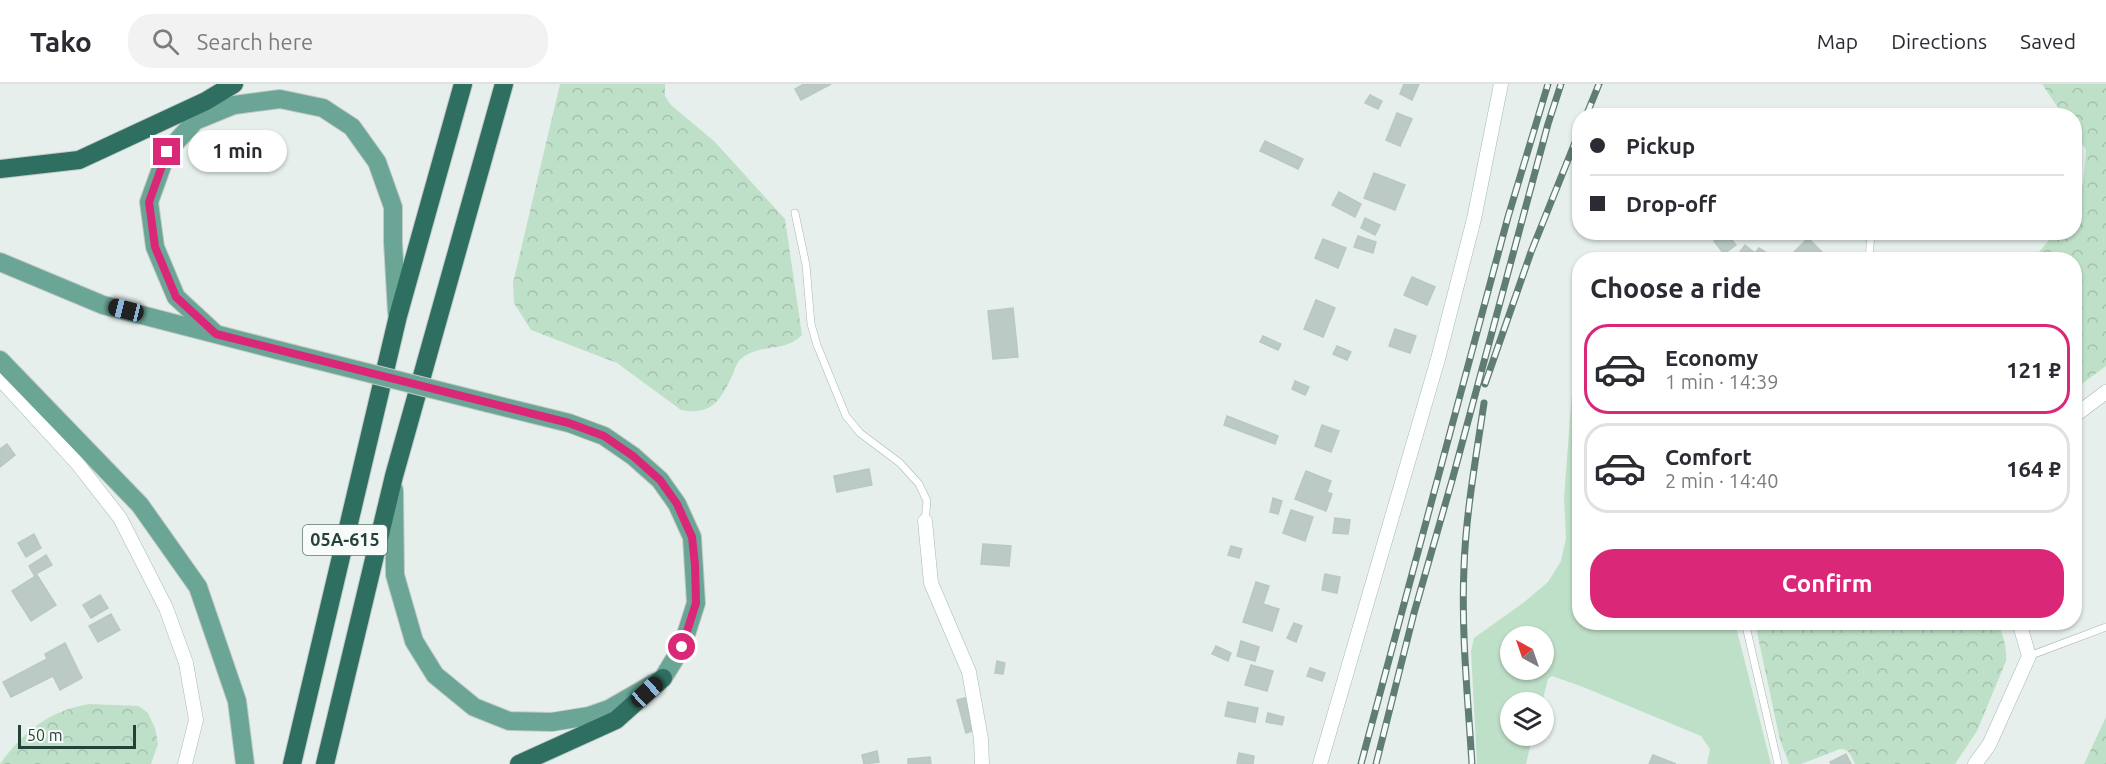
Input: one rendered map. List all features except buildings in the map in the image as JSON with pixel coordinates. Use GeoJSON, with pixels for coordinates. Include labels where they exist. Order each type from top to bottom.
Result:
{"type":"FeatureCollection","features":[{"type":"Feature","properties":{"kind":"highway"},"geometry":{"type":"LineString","coordinates":[[0,169],[79,159],[206,101],[234,84]]}},
{"type":"Feature","properties":{"kind":"highway","name":"05А-615"},"geometry":{"type":"LineString","coordinates":[[292,764],[398,316],[463,84]]}},
{"type":"Feature","properties":{"kind":"highway","name":"05А-615"},"geometry":{"type":"LineString","coordinates":[[324,764],[394,476],[504,84]]}},
{"type":"Feature","properties":{"kind":"highway"},"geometry":{"type":"LineString","coordinates":[[519,764],[616,720],[663,678]]}},
{"type":"Feature","properties":{"kind":"main road"},"geometry":{"type":"LineString","coordinates":[[216,334],[176,297],[155,247],[149,202],[167,152],[195,121],[234,105],[280,99],[323,108],[352,127],[377,162],[393,207],[398,316]]}},
{"type":"Feature","properties":{"kind":"main road"},"geometry":{"type":"LineString","coordinates":[[0,262],[103,304],[569,423],[604,436],[633,456],[653,474],[677,504],[692,537],[696,603],[682,647],[663,678],[609,709],[589,716],[552,722],[509,722],[474,707],[435,675],[414,641],[395,575],[394,476]]}},
{"type":"Feature","properties":{"kind":"main road"},"geometry":{"type":"LineString","coordinates":[[0,360],[140,505],[198,586],[237,701],[245,764]]}},
{"type":"Feature","properties":{"kind":"street"},"geometry":{"type":"LineString","coordinates":[[1320,764],[1438,359],[1474,219],[1501,84]]}},
{"type":"Feature","properties":{"kind":"street"},"geometry":{"type":"LineString","coordinates":[[0,379],[76,463],[120,518],[166,608],[186,663],[196,720],[185,764]]}},
{"type":"Feature","properties":{"kind":"street"},"geometry":{"type":"LineString","coordinates":[[2082,410],[2106,392]]}},
{"type":"Feature","properties":{"kind":"street"},"geometry":{"type":"LineString","coordinates":[[925,521],[931,583],[969,672],[981,740],[982,764]]}},
{"type":"Feature","properties":{"kind":"street"},"geometry":{"type":"LineString","coordinates":[[1975,764],[1989,745],[2029,656],[2021,630]]}},
{"type":"Feature","properties":{"kind":"lane"},"geometry":{"type":"LineString","coordinates":[[795,213],[806,265],[811,324],[817,345],[846,416],[860,433],[900,463],[920,484],[927,501],[925,521]]}},
{"type":"Feature","properties":{"kind":"lane"},"geometry":{"type":"LineString","coordinates":[[2029,656],[2106,627]]}},
{"type":"Feature","properties":{"kind":"lane"},"geometry":{"type":"LineString","coordinates":[[1747,630],[1778,764]]}},
{"type":"Feature","properties":{"kind":"green space"},"geometry":{"type":"Polygon","coordinates":[[[560,84],[665,84],[665,96],[671,105],[715,142],[785,219],[802,335],[788,344],[750,353],[742,358],[737,363],[720,398],[708,408],[692,411],[681,410],[617,363],[531,330],[514,303],[513,283],[560,84]]]}},
{"type":"Feature","properties":{"kind":"green space"},"geometry":{"type":"Polygon","coordinates":[[[2042,84],[2106,84],[2106,366],[2082,384],[2082,252],[2039,252],[2049,240],[2082,240],[2082,185],[2086,150],[2082,144],[2082,108],[2058,108],[2042,84]]]}},
{"type":"Feature","properties":{"kind":"green space"},"geometry":{"type":"Polygon","coordinates":[[[1572,393],[1572,630],[1737,630],[1771,764],[1707,764],[1710,749],[1701,736],[1554,677],[1554,626],[1500,626],[1500,680],[1548,680],[1545,692],[1500,692],[1500,746],[1530,746],[1526,764],[1477,764],[1471,651],[1474,638],[1548,582],[1561,561],[1566,538],[1564,498],[1572,393]]]}},
{"type":"Feature","properties":{"kind":"green space"},"geometry":{"type":"Polygon","coordinates":[[[1756,630],[2000,630],[2006,661],[1977,731],[1955,764],[1855,764],[1848,752],[1840,749],[1801,764],[1789,764],[1780,740],[1756,630]]]}},
{"type":"Feature","properties":{"kind":"green space"},"geometry":{"type":"Polygon","coordinates":[[[89,704],[139,706],[148,713],[155,728],[158,744],[151,764],[0,764],[18,742],[38,724],[62,712],[89,704]]]}},
{"type":"Feature","properties":{"kind":"green space"},"geometry":{"type":"Polygon","coordinates":[[[2106,717],[2106,764],[2084,764],[2106,717]]]}},
{"type":"Feature","properties":{"kind":"railway"},"geometry":{"type":"LineString","coordinates":[[1361,764],[1508,217],[1548,84]]}},
{"type":"Feature","properties":{"kind":"railway"},"geometry":{"type":"LineString","coordinates":[[1376,764],[1414,613],[1548,124],[1561,84]]}},
{"type":"Feature","properties":{"kind":"railway"},"geometry":{"type":"LineString","coordinates":[[1589,108],[1599,84]]}},
{"type":"Feature","properties":{"kind":"railway"},"geometry":{"type":"LineString","coordinates":[[1485,384],[1531,252],[1572,150]]}},
{"type":"Feature","properties":{"kind":"railway"},"geometry":{"type":"LineString","coordinates":[[1472,764],[1463,592],[1469,505],[1484,403]]}},
{"type":"Feature","properties":{"kind":"route"},"geometry":{"type":"LineString","coordinates":[[167,152],[149,202],[155,247],[176,297],[216,334],[569,423],[604,436],[633,456],[660,480],[677,504],[692,537],[696,603],[682,647]]}}]}
